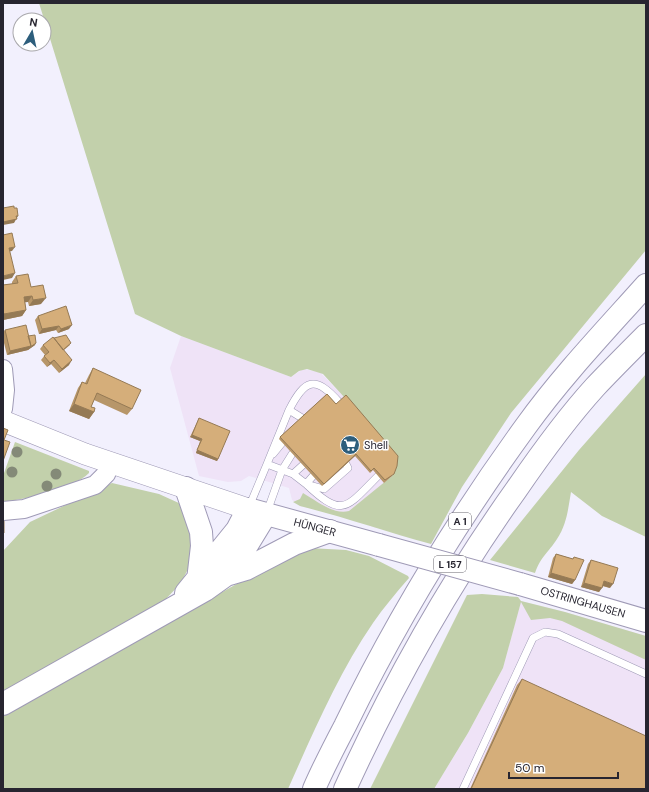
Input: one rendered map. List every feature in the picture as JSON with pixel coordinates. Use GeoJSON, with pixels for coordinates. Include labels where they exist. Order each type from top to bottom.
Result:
{"type":"FeatureCollection","features":[{"type":"Feature","properties":{"kind":"main road","name":"A 1"},"geometry":{"type":"LineString","coordinates":[[314,789],[363,687],[399,621],[474,500],[526,425],[587,350],[646,284]]}},
{"type":"Feature","properties":{"kind":"main road","name":"A 1"},"geometry":{"type":"LineString","coordinates":[[345,789],[387,702],[424,631],[486,532],[556,436],[595,388],[646,335]]}},
{"type":"Feature","properties":{"kind":"main road","name":"HÜNGER"},"geometry":{"type":"LineString","coordinates":[[3,420],[111,463],[257,511],[520,584]]}},
{"type":"Feature","properties":{"kind":"main road"},"geometry":{"type":"LineString","coordinates":[[186,488],[201,532],[202,546],[198,580]]}},
{"type":"Feature","properties":{"kind":"main road"},"geometry":{"type":"LineString","coordinates":[[3,704],[206,590],[226,575],[251,541],[257,511]]}},
{"type":"Feature","properties":{"kind":"main road"},"geometry":{"type":"LineString","coordinates":[[163,614],[198,580],[240,526],[257,511]]}},
{"type":"Feature","properties":{"kind":"main road"},"geometry":{"type":"LineString","coordinates":[[226,575],[246,569],[294,544],[330,532]]}},
{"type":"Feature","properties":{"kind":"main road","name":"OSTRINGHAUSEN"},"geometry":{"type":"LineString","coordinates":[[520,584],[646,621]]}},
{"type":"Feature","properties":{"kind":"street"},"geometry":{"type":"LineString","coordinates":[[3,369],[6,390],[3,410]]}},
{"type":"Feature","properties":{"kind":"street"},"geometry":{"type":"LineString","coordinates":[[3,511],[24,509],[95,485],[106,474],[111,463]]}},
{"type":"Feature","properties":{"kind":"lane"},"geometry":{"type":"LineString","coordinates":[[257,511],[258,480],[289,410],[301,391],[313,383],[323,386],[339,402]]}},
{"type":"Feature","properties":{"kind":"lane"},"geometry":{"type":"LineString","coordinates":[[289,410],[302,418]]}},
{"type":"Feature","properties":{"kind":"lane"},"geometry":{"type":"LineString","coordinates":[[267,462],[282,443]]}},
{"type":"Feature","properties":{"kind":"lane"},"geometry":{"type":"LineString","coordinates":[[257,511],[292,454]]}},
{"type":"Feature","properties":{"kind":"lane"},"geometry":{"type":"LineString","coordinates":[[267,462],[293,474],[321,498],[331,504],[343,506],[350,504],[378,476]]}},
{"type":"Feature","properties":{"kind":"lane"},"geometry":{"type":"LineString","coordinates":[[306,484],[324,489],[348,468],[346,464]]}},
{"type":"Feature","properties":{"kind":"lane"},"geometry":{"type":"LineString","coordinates":[[293,474],[302,465]]}},
{"type":"Feature","properties":{"kind":"lane"},"geometry":{"type":"LineString","coordinates":[[306,484],[313,476]]}},
{"type":"Feature","properties":{"kind":"lane"},"geometry":{"type":"LineString","coordinates":[[463,789],[533,638],[545,632],[558,634],[646,674]]}},
{"type":"Feature","properties":{"kind":"shaded area"},"geometry":{"type":"Polygon","coordinates":[[[181,336],[291,377],[303,369],[320,372],[344,397],[416,463],[376,528],[347,517],[300,506],[292,500],[289,488],[249,476],[241,481],[228,482],[199,476],[170,368],[181,336]]]}},
{"type":"Feature","properties":{"kind":"shaded area"},"geometry":{"type":"Polygon","coordinates":[[[521,601],[565,612],[646,636],[646,789],[434,789],[468,733],[503,668],[521,601]]]}},
{"type":"Feature","properties":{"kind":"green space"},"geometry":{"type":"Polygon","coordinates":[[[39,3],[646,3],[646,250],[511,413],[462,487],[431,544],[300,506],[293,502],[300,499],[303,493],[331,509],[343,512],[349,511],[392,476],[396,468],[344,397],[323,374],[307,369],[299,371],[291,377],[181,336],[135,314],[52,45],[52,12],[42,12],[39,3]]]}},
{"type":"Feature","properties":{"kind":"green space"},"geometry":{"type":"Polygon","coordinates":[[[646,374],[646,537],[602,516],[571,492],[567,516],[563,528],[557,539],[542,558],[535,573],[490,560],[579,450],[646,374]]]}},
{"type":"Feature","properties":{"kind":"green space"},"geometry":{"type":"Polygon","coordinates":[[[15,442],[89,471],[89,473],[82,479],[61,488],[36,496],[3,502],[3,476],[15,442]]]}},
{"type":"Feature","properties":{"kind":"green space"},"geometry":{"type":"Polygon","coordinates":[[[112,483],[159,494],[181,504],[193,530],[190,565],[181,583],[164,601],[3,693],[3,551],[30,522],[112,483]]]}},
{"type":"Feature","properties":{"kind":"green space"},"geometry":{"type":"Polygon","coordinates":[[[309,548],[346,550],[369,556],[408,576],[409,578],[390,600],[360,642],[337,683],[288,789],[3,789],[3,716],[270,565],[309,548]]]}},
{"type":"Feature","properties":{"kind":"green space"},"geometry":{"type":"Polygon","coordinates":[[[482,594],[518,597],[521,601],[565,612],[646,636],[646,660],[562,621],[550,618],[531,620],[521,602],[503,668],[468,733],[434,789],[370,789],[467,595],[482,594]]]}},
{"type":"Feature","properties":{"kind":"building"},"geometry":{"type":"Polygon","coordinates":[[[14,206],[14,208],[17,208],[17,219],[3,222],[3,208],[14,206]]]}},
{"type":"Feature","properties":{"kind":"building"},"geometry":{"type":"Polygon","coordinates":[[[12,233],[15,247],[9,248],[15,273],[3,276],[3,235],[12,233]]]}},
{"type":"Feature","properties":{"kind":"building"},"geometry":{"type":"Polygon","coordinates":[[[28,274],[31,287],[43,285],[46,298],[33,300],[32,296],[24,297],[26,310],[4,314],[3,285],[18,283],[16,276],[28,274]]]}},
{"type":"Feature","properties":{"kind":"building"},"geometry":{"type":"Polygon","coordinates":[[[66,306],[72,325],[61,329],[59,326],[42,329],[38,316],[66,306]]]}},
{"type":"Feature","properties":{"kind":"building"},"geometry":{"type":"Polygon","coordinates":[[[26,325],[31,346],[10,351],[5,330],[26,325]]]}},
{"type":"Feature","properties":{"kind":"building"},"geometry":{"type":"Polygon","coordinates":[[[35,335],[36,343],[29,348],[31,346],[28,336],[35,335]]]}},
{"type":"Feature","properties":{"kind":"building"},"geometry":{"type":"Polygon","coordinates":[[[66,335],[71,343],[63,350],[54,338],[66,335]]]}},
{"type":"Feature","properties":{"kind":"building"},"geometry":{"type":"Polygon","coordinates":[[[53,337],[72,360],[62,369],[54,360],[50,363],[44,356],[49,352],[43,345],[53,337]]]}},
{"type":"Feature","properties":{"kind":"building"},"geometry":{"type":"Polygon","coordinates":[[[93,368],[141,390],[132,409],[97,393],[91,407],[95,408],[94,412],[74,404],[82,382],[87,384],[93,368]]]}},
{"type":"Feature","properties":{"kind":"building"},"geometry":{"type":"Polygon","coordinates":[[[327,394],[336,404],[346,395],[398,456],[394,474],[385,480],[374,468],[371,471],[356,454],[324,484],[280,437],[327,394]]]}},
{"type":"Feature","properties":{"kind":"building"},"geometry":{"type":"Polygon","coordinates":[[[199,418],[230,431],[218,459],[197,450],[202,439],[192,435],[199,418]]]}},
{"type":"Feature","properties":{"kind":"building"},"geometry":{"type":"Polygon","coordinates":[[[3,428],[8,430],[4,440],[10,442],[3,461],[3,428]]]}},
{"type":"Feature","properties":{"kind":"building"},"geometry":{"type":"Polygon","coordinates":[[[3,521],[4,533],[3,534],[3,521]]]}},
{"type":"Feature","properties":{"kind":"building"},"geometry":{"type":"Polygon","coordinates":[[[556,554],[573,559],[574,557],[584,560],[575,580],[551,573],[556,554]]]}},
{"type":"Feature","properties":{"kind":"building"},"geometry":{"type":"Polygon","coordinates":[[[591,560],[618,568],[613,584],[604,581],[602,588],[584,583],[591,560]]]}},
{"type":"Feature","properties":{"kind":"building"},"geometry":{"type":"Polygon","coordinates":[[[522,679],[646,736],[646,789],[471,789],[522,679]]]}},
{"type":"Feature","properties":{"kind":"place","name":"Shell"},"geometry":{"type":"Point","coordinates":[350,445]}}]}
